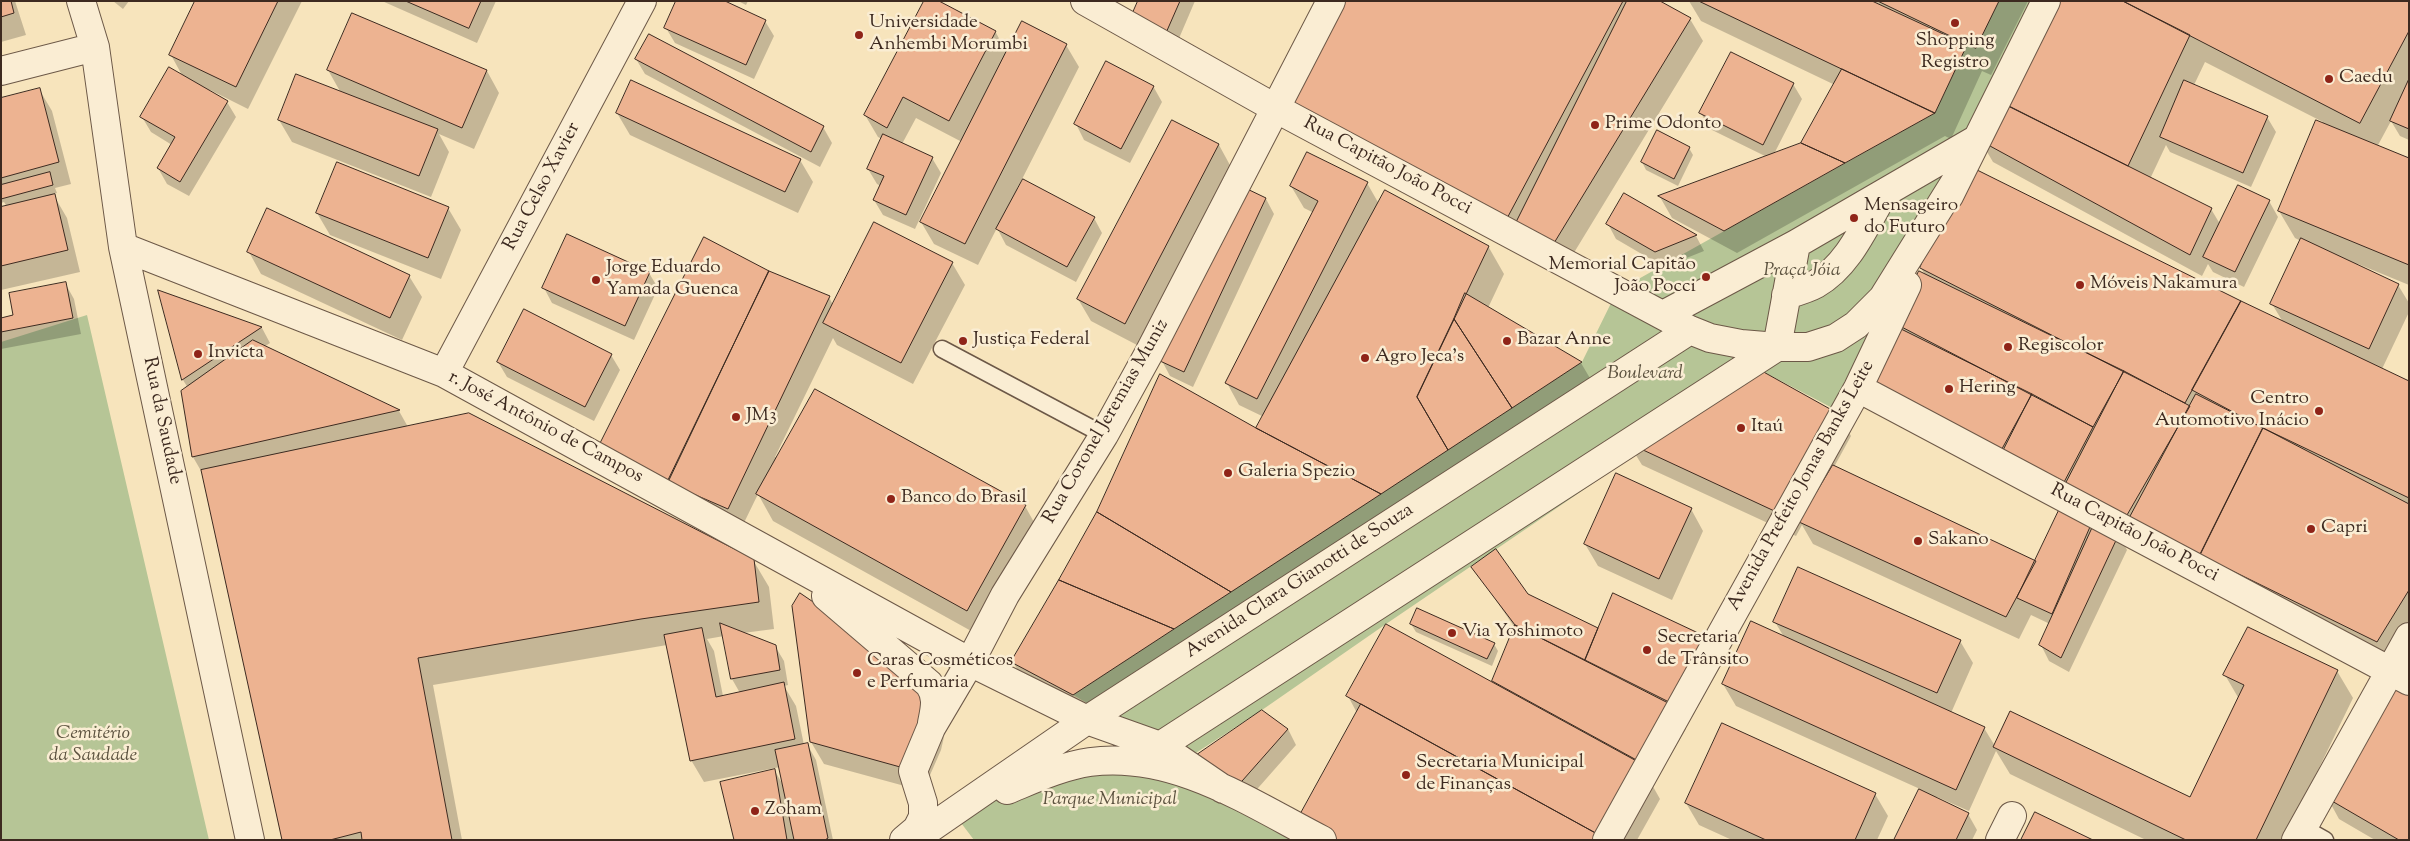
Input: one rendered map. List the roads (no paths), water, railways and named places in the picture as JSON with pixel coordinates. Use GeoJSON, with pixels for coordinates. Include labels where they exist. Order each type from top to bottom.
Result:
{"type":"FeatureCollection","features":[{"type":"Feature","properties":{"kind":"street","name":"Rua da Saudade"},"geometry":{"type":"LineString","coordinates":[[81,1],[95,47],[123,247],[250,840]]}},
{"type":"Feature","properties":{"kind":"street","name":"Rua Celso Xavier"},"geometry":{"type":"LineString","coordinates":[[444,373],[642,1]]}},
{"type":"Feature","properties":{"kind":"street","name":"Rua Capitão João Pocci"},"geometry":{"type":"LineString","coordinates":[[1084,1],[1276,108],[1690,330]]}},
{"type":"Feature","properties":{"kind":"street","name":"Rua Coronel Jeremias Muniz"},"geometry":{"type":"LineString","coordinates":[[904,840],[917,829],[923,817],[923,803],[913,771],[959,656],[1005,595],[1104,435],[1149,353],[1332,1]]}},
{"type":"Feature","properties":{"kind":"street","name":"Avenida Prefeito Jonas Banks Leite"},"geometry":{"type":"LineString","coordinates":[[1607,840],[1858,388],[1957,179],[2046,1]]}},
{"type":"Feature","properties":{"kind":"street"},"geometry":{"type":"LineString","coordinates":[[1,71],[95,47]]}},
{"type":"Feature","properties":{"kind":"street"},"geometry":{"type":"LineString","coordinates":[[1663,315],[1796,244],[1977,139]]}},
{"type":"Feature","properties":{"kind":"street","name":"Avenida Prefeito Jonas Banks Leite"},"geometry":{"type":"LineString","coordinates":[[1690,330],[1710,338],[1777,347],[1808,347],[1823,344],[1842,334],[1869,314],[1883,298],[1957,179]]}},
{"type":"Feature","properties":{"kind":"street"},"geometry":{"type":"LineString","coordinates":[[1786,295],[1815,284],[1834,270],[1848,254],[1884,192]]}},
{"type":"Feature","properties":{"kind":"street"},"geometry":{"type":"LineString","coordinates":[[1160,746],[1777,347],[1796,244]]}},
{"type":"Feature","properties":{"kind":"street","name":"r. José Antônio de Campos"},"geometry":{"type":"LineString","coordinates":[[123,247],[444,373],[777,554],[959,656],[1087,720],[1160,746],[1223,789]]}},
{"type":"Feature","properties":{"kind":"street","name":"Avenida Clara Gianotti de Souza"},"geometry":{"type":"LineString","coordinates":[[913,840],[952,811],[1087,720],[1690,330]]}},
{"type":"Feature","properties":{"kind":"street","name":"Rua Capitão João Pocci"},"geometry":{"type":"LineString","coordinates":[[1858,388],[2400,676]]}},
{"type":"Feature","properties":{"kind":"street"},"geometry":{"type":"LineString","coordinates":[[777,554],[929,684],[936,700],[931,728]]}},
{"type":"Feature","properties":{"kind":"street"},"geometry":{"type":"LineString","coordinates":[[2308,836],[2400,676],[2409,637]]}},
{"type":"Feature","properties":{"kind":"street"},"geometry":{"type":"LineString","coordinates":[[952,811],[1069,767],[1105,761],[1136,761],[1190,774],[1322,840]]}},
{"type":"Feature","properties":{"kind":"street"},"geometry":{"type":"LineString","coordinates":[[2000,840],[2012,816]]}},
{"type":"Feature","properties":{"kind":"lane"},"geometry":{"type":"LineString","coordinates":[[942,349],[1104,435]]}},
{"type":"Feature","properties":{"kind":"place","name":"Shopping Registro"},"geometry":{"type":"Point","coordinates":[1955,23]}},
{"type":"Feature","properties":{"kind":"place","name":"Universidade Anhembi Morumbi"},"geometry":{"type":"Point","coordinates":[859,35]}},
{"type":"Feature","properties":{"kind":"place","name":"Caedu"},"geometry":{"type":"Point","coordinates":[2329,79]}},
{"type":"Feature","properties":{"kind":"place","name":"Prime Odonto"},"geometry":{"type":"Point","coordinates":[1595,125]}},
{"type":"Feature","properties":{"kind":"place","name":"Mensageiro do Futuro"},"geometry":{"type":"Point","coordinates":[1854,218]}},
{"type":"Feature","properties":{"kind":"place","name":"Memorial Capitão João Pocci"},"geometry":{"type":"Point","coordinates":[1706,277]}},
{"type":"Feature","properties":{"kind":"place","name":"Jorge Eduardo Yamada Guenca"},"geometry":{"type":"Point","coordinates":[596,280]}},
{"type":"Feature","properties":{"kind":"place","name":"Móveis Nakamura"},"geometry":{"type":"Point","coordinates":[2080,285]}},
{"type":"Feature","properties":{"kind":"place","name":"Justiça Federal"},"geometry":{"type":"Point","coordinates":[963,341]}},
{"type":"Feature","properties":{"kind":"place","name":"Bazar Anne"},"geometry":{"type":"Point","coordinates":[1507,341]}},
{"type":"Feature","properties":{"kind":"place","name":"Regiscolor"},"geometry":{"type":"Point","coordinates":[2008,347]}},
{"type":"Feature","properties":{"kind":"place","name":"Invicta"},"geometry":{"type":"Point","coordinates":[198,354]}},
{"type":"Feature","properties":{"kind":"place","name":"Agro Jeca's"},"geometry":{"type":"Point","coordinates":[1365,358]}},
{"type":"Feature","properties":{"kind":"place","name":"Hering"},"geometry":{"type":"Point","coordinates":[1949,389]}},
{"type":"Feature","properties":{"kind":"place","name":"Centro Automotivo Inácio"},"geometry":{"type":"Point","coordinates":[2319,411]}},
{"type":"Feature","properties":{"kind":"place","name":"JM3"},"geometry":{"type":"Point","coordinates":[736,417]}},
{"type":"Feature","properties":{"kind":"place","name":"Itaú"},"geometry":{"type":"Point","coordinates":[1741,428]}},
{"type":"Feature","properties":{"kind":"place","name":"Galeria Spezio"},"geometry":{"type":"Point","coordinates":[1228,473]}},
{"type":"Feature","properties":{"kind":"place","name":"Banco do Brasil"},"geometry":{"type":"Point","coordinates":[891,499]}},
{"type":"Feature","properties":{"kind":"place","name":"Capri"},"geometry":{"type":"Point","coordinates":[2311,529]}},
{"type":"Feature","properties":{"kind":"place","name":"Sakano"},"geometry":{"type":"Point","coordinates":[1918,541]}},
{"type":"Feature","properties":{"kind":"place","name":"Via Yoshimoto"},"geometry":{"type":"Point","coordinates":[1452,633]}},
{"type":"Feature","properties":{"kind":"place","name":"Secretaria de Trânsito"},"geometry":{"type":"Point","coordinates":[1647,650]}},
{"type":"Feature","properties":{"kind":"place","name":"Caras Cosméticos e Perfumaria"},"geometry":{"type":"Point","coordinates":[857,673]}},
{"type":"Feature","properties":{"kind":"place","name":"Secretaria Municipal de Finanças"},"geometry":{"type":"Point","coordinates":[1406,775]}},
{"type":"Feature","properties":{"kind":"place","name":"Zoham"},"geometry":{"type":"Point","coordinates":[755,811]}},
{"type":"Feature","properties":{"kind":"park label","name":"Praça Jóia"},"geometry":{"type":"Point","coordinates":[1802,272]}},
{"type":"Feature","properties":{"kind":"park label","name":"Boulevard"},"geometry":{"type":"Point","coordinates":[1645,375]}},
{"type":"Feature","properties":{"kind":"park label","name":"Cemitério da Saudade"},"geometry":{"type":"Point","coordinates":[93,746]}},
{"type":"Feature","properties":{"kind":"park label","name":"Parque Municipal"},"geometry":{"type":"Point","coordinates":[1110,801]}}]}
